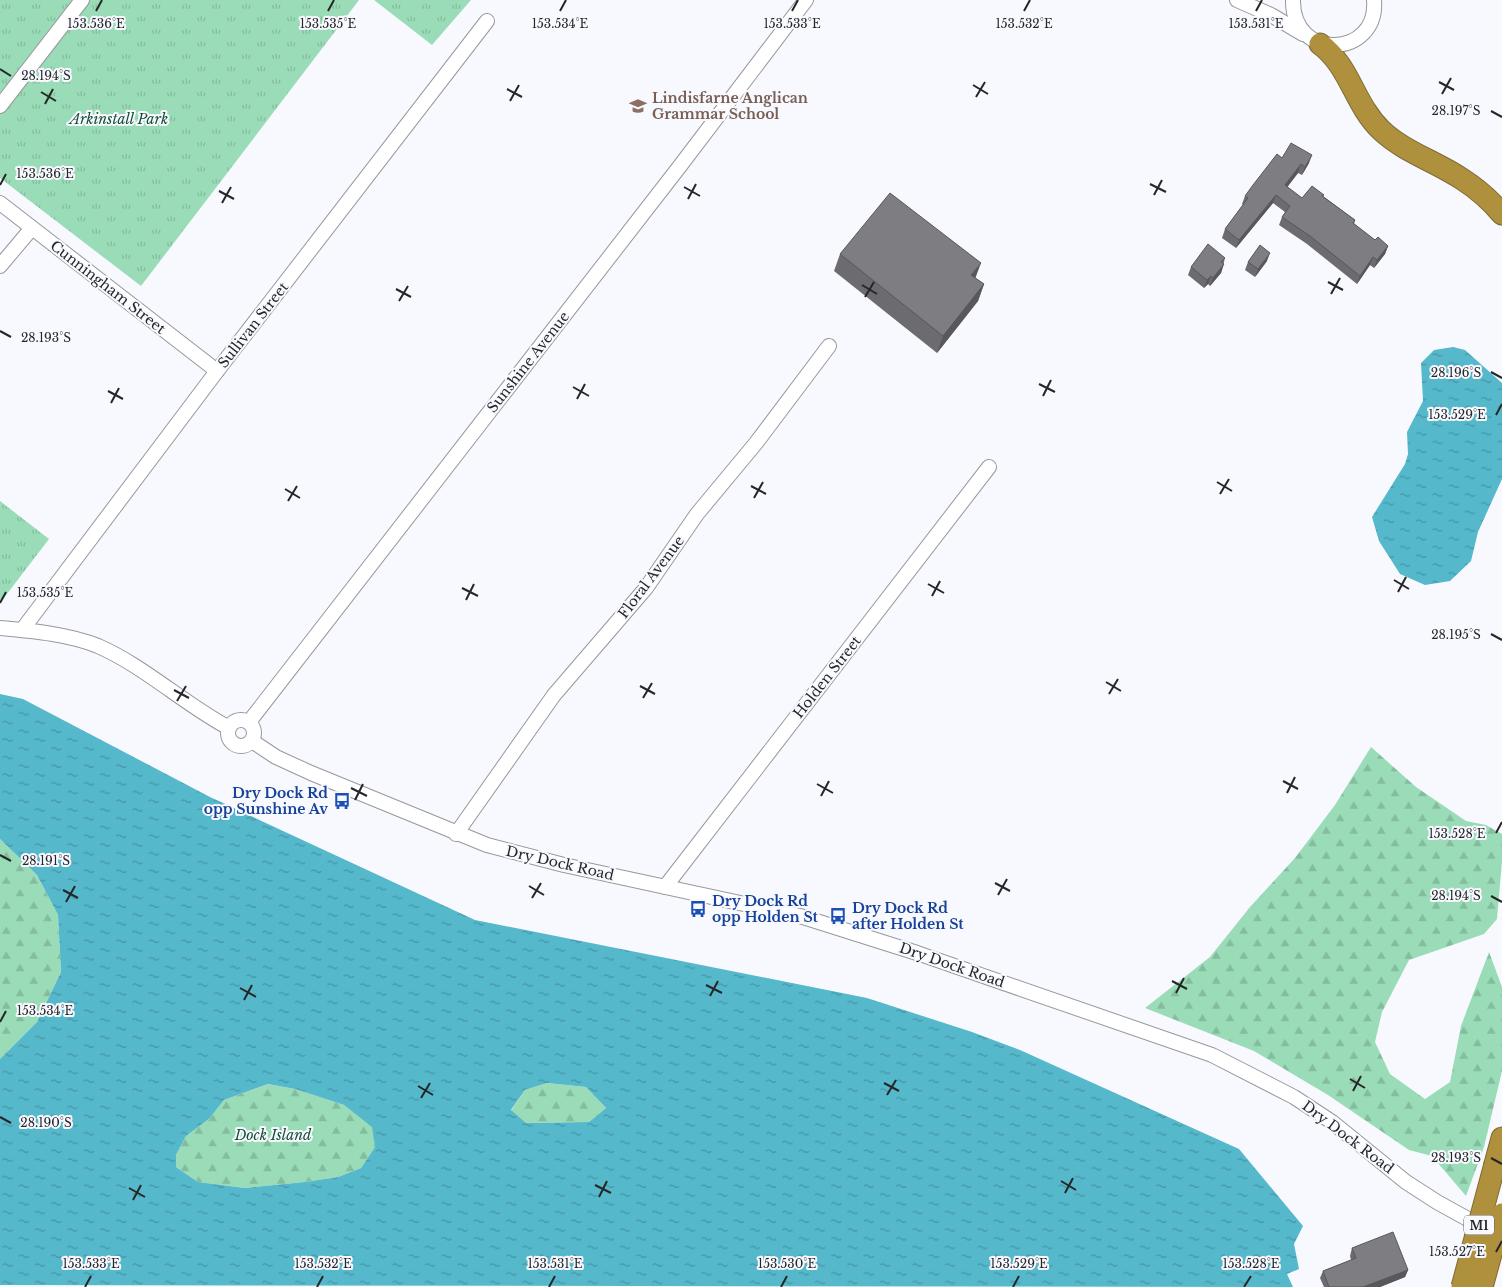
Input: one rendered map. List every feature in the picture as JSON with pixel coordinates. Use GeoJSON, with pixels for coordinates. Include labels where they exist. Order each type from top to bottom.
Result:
{"type":"FeatureCollection","features":[{"type":"Feature","properties":{"kind":"highway"},"geometry":{"type":"LineString","coordinates":[[1315,41],[1340,62],[1361,106],[1381,130],[1410,151],[1463,179],[1502,214]]}},
{"type":"Feature","properties":{"kind":"highway","name":"M1"},"geometry":{"type":"LineString","coordinates":[[1462,1287],[1502,1138]]}},
{"type":"Feature","properties":{"kind":"highway","name":"M1"},"geometry":{"type":"LineString","coordinates":[[1482,1287],[1502,1214]]}},
{"type":"Feature","properties":{"kind":"street"},"geometry":{"type":"LineString","coordinates":[[0,106],[82,0]]}},
{"type":"Feature","properties":{"kind":"street","name":"Sunshine Avenue"},"geometry":{"type":"LineString","coordinates":[[249,722],[677,171],[806,0]]}},
{"type":"Feature","properties":{"kind":"street"},"geometry":{"type":"LineString","coordinates":[[1237,0],[1272,15],[1315,41],[1342,45],[1357,38],[1372,19],[1374,0]]}},
{"type":"Feature","properties":{"kind":"street"},"geometry":{"type":"LineString","coordinates":[[1293,0],[1293,9],[1298,26],[1315,41]]}},
{"type":"Feature","properties":{"kind":"street","name":"Sullivan Street"},"geometry":{"type":"LineString","coordinates":[[22,630],[217,371],[487,21]]}},
{"type":"Feature","properties":{"kind":"street","name":"Cunningham Street"},"geometry":{"type":"LineString","coordinates":[[0,203],[217,371]]}},
{"type":"Feature","properties":{"kind":"street"},"geometry":{"type":"LineString","coordinates":[[0,266],[32,228]]}},
{"type":"Feature","properties":{"kind":"street","name":"Floral Avenue"},"geometry":{"type":"LineString","coordinates":[[456,834],[554,695],[646,588],[697,514],[756,443],[829,346]]}},
{"type":"Feature","properties":{"kind":"street","name":"Holden Street"},"geometry":{"type":"LineString","coordinates":[[665,887],[989,467]]}},
{"type":"Feature","properties":{"kind":"street"},"geometry":{"type":"LineString","coordinates":[[0,628],[77,640],[108,651],[229,728]]}},
{"type":"Feature","properties":{"kind":"street"},"geometry":{"type":"LineString","coordinates":[[238,720],[249,722],[255,731],[252,741],[242,746],[234,744],[229,737],[229,728],[238,720]]}},
{"type":"Feature","properties":{"kind":"street","name":"Dry Dock Road"},"geometry":{"type":"LineString","coordinates":[[252,741],[276,757],[311,773],[456,834],[506,851],[800,916],[1212,1055],[1294,1097],[1332,1122],[1406,1182],[1459,1214],[1502,1234]]}},
{"type":"Feature","properties":{"kind":"green space","name":"Arkinstall Park"},"geometry":{"type":"Polygon","coordinates":[[[0,0],[359,0],[141,286],[0,178],[0,0]]]}},
{"type":"Feature","properties":{"kind":"green space"},"geometry":{"type":"Polygon","coordinates":[[[374,0],[471,0],[432,45],[374,0]]]}},
{"type":"Feature","properties":{"kind":"green space"},"geometry":{"type":"Polygon","coordinates":[[[0,501],[49,539],[0,603],[0,501]]]}},
{"type":"Feature","properties":{"kind":"green space"},"geometry":{"type":"Polygon","coordinates":[[[1371,747],[1416,787],[1466,821],[1486,825],[1502,834],[1502,861],[1497,919],[1484,934],[1409,960],[1382,1012],[1375,1042],[1390,1074],[1425,1099],[1450,1082],[1461,1026],[1489,952],[1502,987],[1502,1071],[1484,1147],[1466,1196],[1432,1156],[1409,1150],[1328,1095],[1254,1051],[1145,1008],[1210,957],[1250,907],[1295,858],[1335,805],[1371,747]]]}},
{"type":"Feature","properties":{"kind":"green space"},"geometry":{"type":"Polygon","coordinates":[[[0,839],[37,875],[58,915],[61,972],[37,1022],[0,1059],[0,839]]]}},
{"type":"Feature","properties":{"kind":"green space"},"geometry":{"type":"Polygon","coordinates":[[[547,1083],[586,1087],[606,1108],[589,1122],[526,1123],[511,1111],[525,1090],[547,1083]]]}},
{"type":"Feature","properties":{"kind":"green space","name":"Dock Island"},"geometry":{"type":"Polygon","coordinates":[[[268,1084],[295,1089],[344,1105],[373,1127],[375,1147],[361,1168],[338,1177],[245,1188],[198,1182],[176,1167],[176,1155],[186,1136],[209,1119],[224,1100],[268,1084]]]}},
{"type":"Feature","properties":{"kind":"water"},"geometry":{"type":"Polygon","coordinates":[[[1453,347],[1465,350],[1502,383],[1502,479],[1478,532],[1471,561],[1450,581],[1425,585],[1400,574],[1379,541],[1372,517],[1405,464],[1408,454],[1407,432],[1423,401],[1421,363],[1434,350],[1453,347]]]}},
{"type":"Feature","properties":{"kind":"water"},"geometry":{"type":"Polygon","coordinates":[[[0,694],[23,699],[210,797],[475,920],[867,998],[972,1032],[1020,1050],[1239,1149],[1303,1226],[1294,1244],[1299,1269],[1287,1274],[1293,1287],[0,1285],[0,1059],[37,1022],[61,972],[58,915],[37,875],[0,839],[0,694]],[[547,1083],[525,1090],[511,1110],[526,1123],[589,1122],[606,1108],[586,1087],[547,1083]],[[268,1084],[224,1100],[209,1119],[186,1136],[176,1155],[176,1167],[198,1182],[245,1188],[338,1177],[361,1168],[375,1147],[372,1127],[344,1105],[295,1089],[268,1084]]]}},
{"type":"Feature","properties":{"kind":"building"},"geometry":{"type":"Polygon","coordinates":[[[1291,143],[1312,155],[1305,167],[1301,164],[1285,185],[1302,198],[1312,186],[1324,195],[1322,196],[1355,220],[1353,223],[1375,240],[1378,237],[1388,246],[1377,260],[1373,257],[1360,276],[1310,236],[1282,217],[1290,206],[1276,195],[1239,240],[1225,229],[1248,198],[1245,196],[1253,185],[1277,154],[1282,158],[1291,143]]]}},
{"type":"Feature","properties":{"kind":"building"},"geometry":{"type":"Polygon","coordinates":[[[890,193],[981,263],[971,275],[984,284],[943,336],[840,254],[890,193]]]}},
{"type":"Feature","properties":{"kind":"building"},"geometry":{"type":"Polygon","coordinates":[[[1208,244],[1225,258],[1221,262],[1224,264],[1213,278],[1211,276],[1207,280],[1191,267],[1208,244]]]}},
{"type":"Feature","properties":{"kind":"building"},"geometry":{"type":"Polygon","coordinates":[[[1260,245],[1270,253],[1258,269],[1248,262],[1260,245]]]}},
{"type":"Feature","properties":{"kind":"building"},"geometry":{"type":"Polygon","coordinates":[[[1393,1232],[1408,1270],[1363,1287],[1329,1287],[1323,1271],[1356,1258],[1352,1248],[1393,1232]]]}},
{"type":"Feature","properties":{"kind":"place","name":"Lindisfarne Anglican Grammar School"},"geometry":{"type":"Point","coordinates":[638,106]}},
{"type":"Feature","properties":{"kind":"place","name":"Dry Dock Rd opp Sunshine Av"},"geometry":{"type":"Point","coordinates":[342,801]}},
{"type":"Feature","properties":{"kind":"place","name":"Dry Dock Rd opp Holden St"},"geometry":{"type":"Point","coordinates":[698,909]}},
{"type":"Feature","properties":{"kind":"place","name":"Dry Dock Rd after Holden St"},"geometry":{"type":"Point","coordinates":[838,916]}}]}
